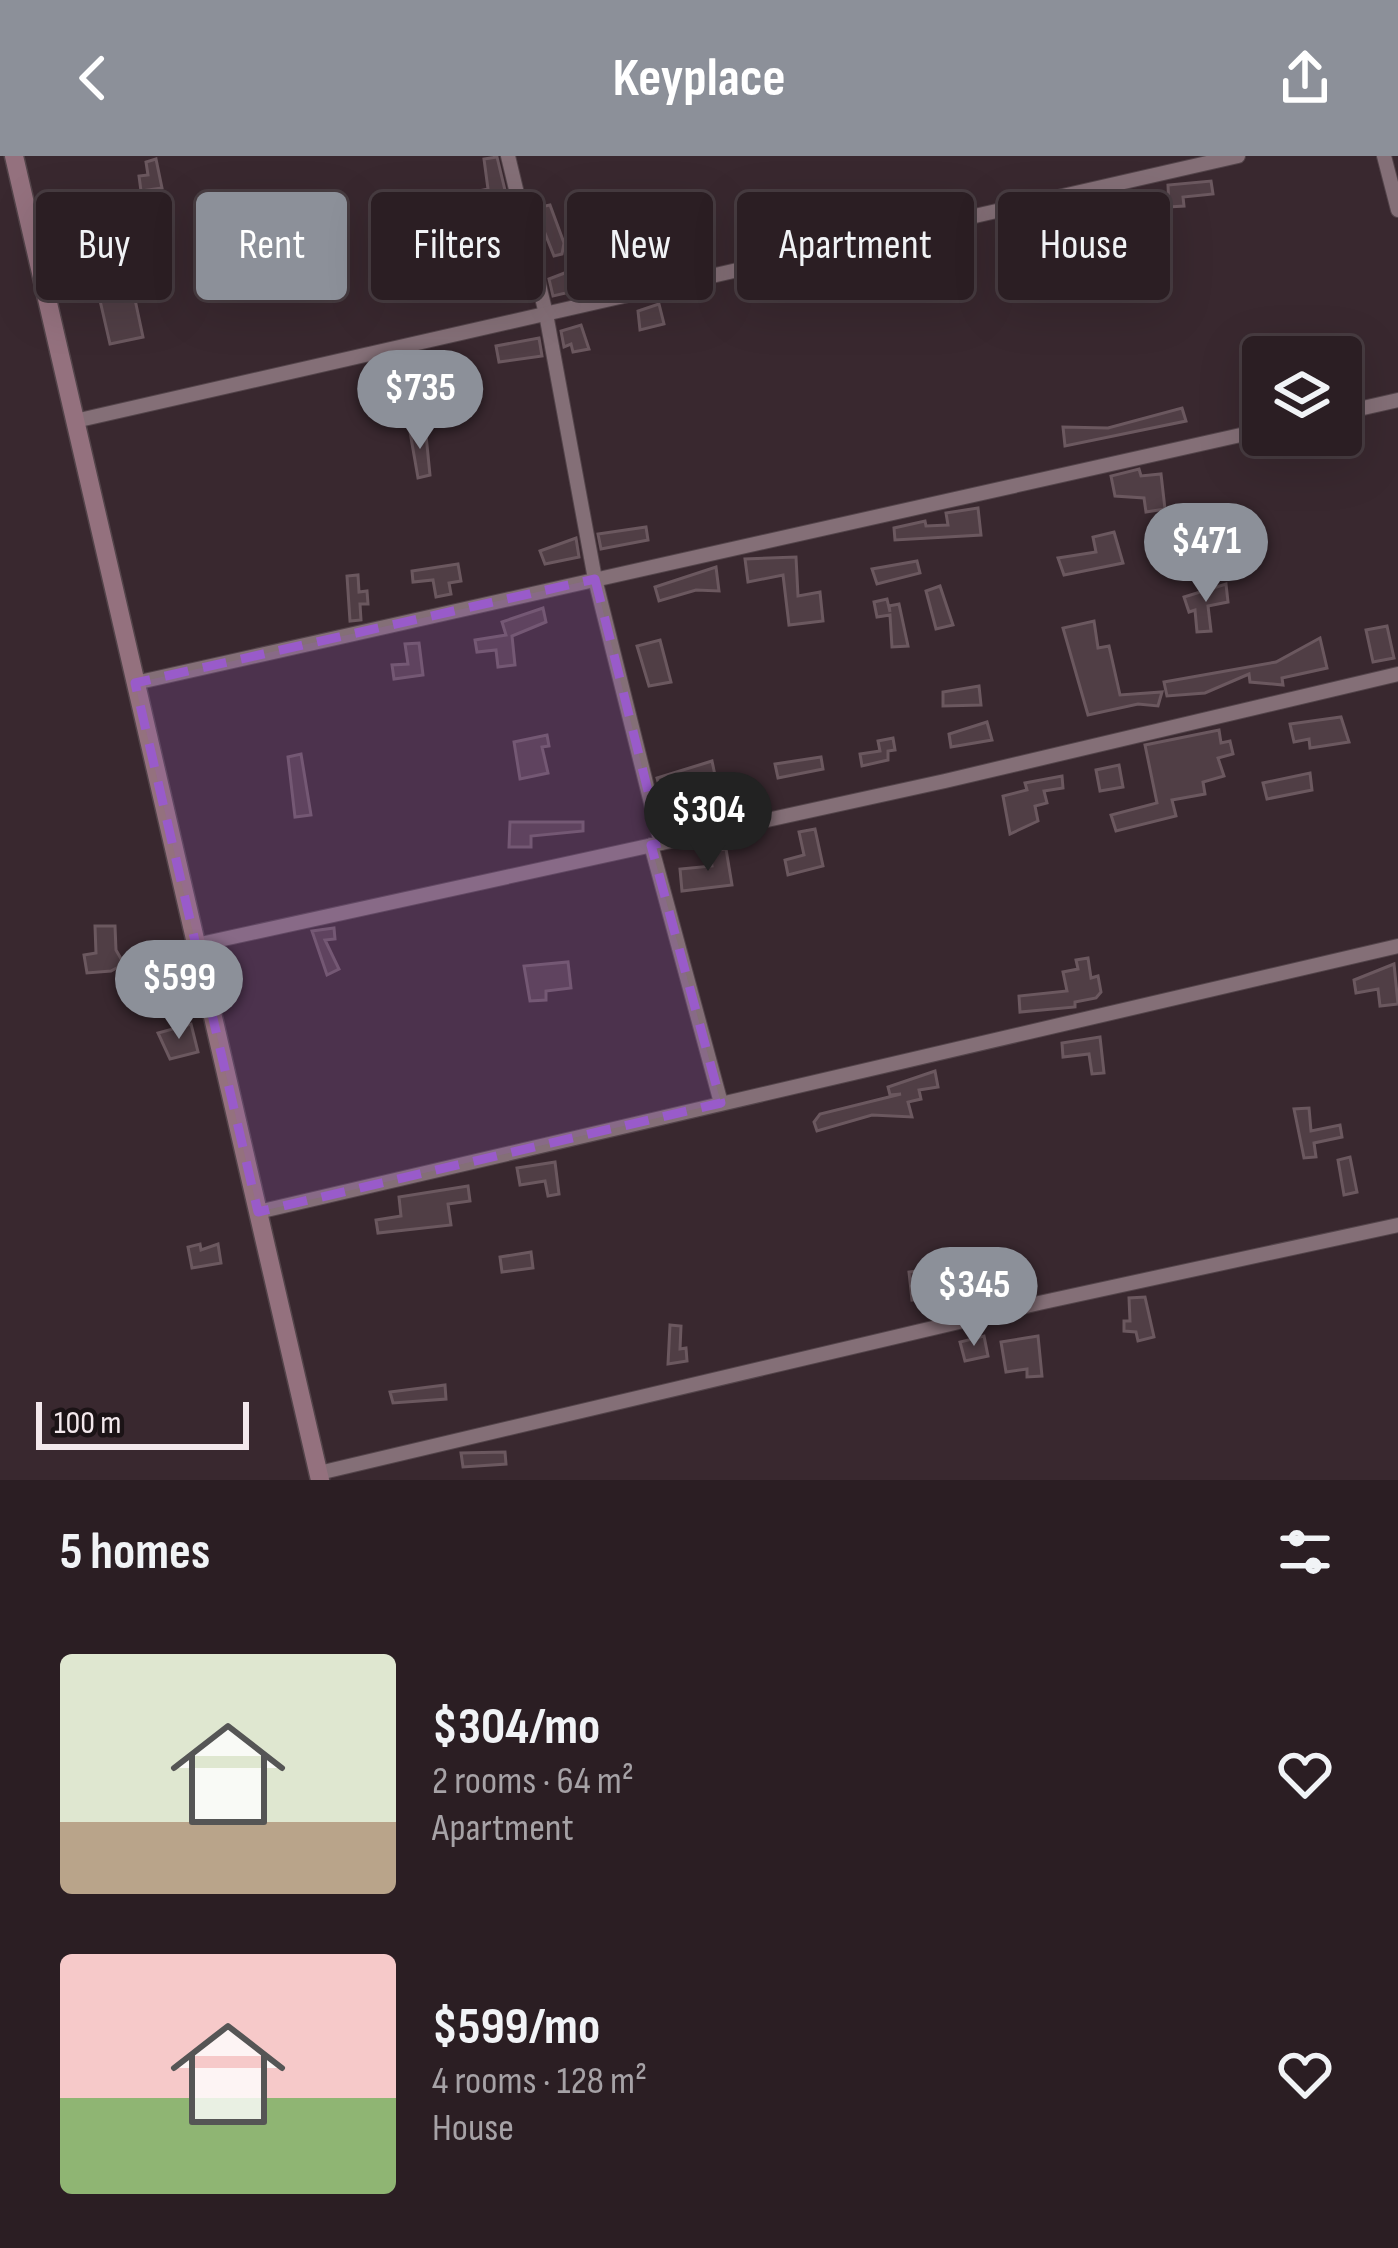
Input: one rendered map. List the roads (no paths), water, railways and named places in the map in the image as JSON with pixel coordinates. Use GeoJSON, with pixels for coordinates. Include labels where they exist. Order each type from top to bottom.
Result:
{"type":"FeatureCollection","features":[{"type":"Feature","properties":{"kind":"main road"},"geometry":{"type":"LineString","coordinates":[[21,157],[135,683],[320,1477]]}},
{"type":"Feature","properties":{"kind":"street"},"geometry":{"type":"LineString","coordinates":[[508,156],[546,314],[595,579],[721,1102]]}},
{"type":"Feature","properties":{"kind":"street"},"geometry":{"type":"LineString","coordinates":[[76,421],[1238,156]]}},
{"type":"Feature","properties":{"kind":"street"},"geometry":{"type":"LineString","coordinates":[[1384,156],[1398,210]]}},
{"type":"Feature","properties":{"kind":"street"},"geometry":{"type":"LineString","coordinates":[[1362,408],[1398,400]]}},
{"type":"Feature","properties":{"kind":"street"},"geometry":{"type":"LineString","coordinates":[[135,683],[1242,435]]}},
{"type":"Feature","properties":{"kind":"street"},"geometry":{"type":"LineString","coordinates":[[196,945],[1398,674]]}},
{"type":"Feature","properties":{"kind":"street"},"geometry":{"type":"LineString","coordinates":[[258,1212],[1398,946]]}},
{"type":"Feature","properties":{"kind":"street"},"geometry":{"type":"LineString","coordinates":[[320,1477],[1039,1303],[1398,1225]]}}]}
